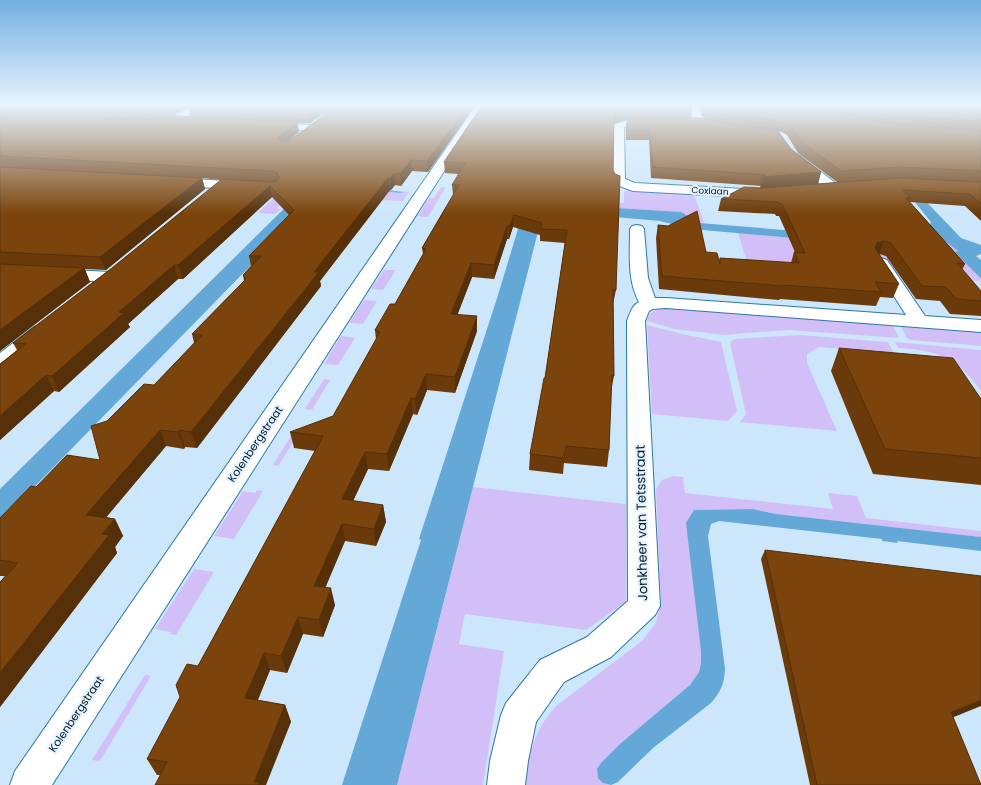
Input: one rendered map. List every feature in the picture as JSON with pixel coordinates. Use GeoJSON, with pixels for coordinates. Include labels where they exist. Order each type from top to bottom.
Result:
{"type":"FeatureCollection","features":[{"type":"Feature","properties":{"kind":"street","name":"Kolenbergstraat"},"geometry":{"type":"LineString","coordinates":[[29,785],[458,141]]}},
{"type":"Feature","properties":{"kind":"street","name":"Coxlaan"},"geometry":{"type":"LineString","coordinates":[[619,141],[619,181],[633,187],[773,193]]}},
{"type":"Feature","properties":{"kind":"street"},"geometry":{"type":"LineString","coordinates":[[789,150],[793,156],[832,188]]}},
{"type":"Feature","properties":{"kind":"street"},"geometry":{"type":"LineString","coordinates":[[161,181],[258,187]]}},
{"type":"Feature","properties":{"kind":"street"},"geometry":{"type":"LineString","coordinates":[[206,198],[222,184]]}},
{"type":"Feature","properties":{"kind":"street"},"geometry":{"type":"LineString","coordinates":[[818,190],[848,187]]}},
{"type":"Feature","properties":{"kind":"street"},"geometry":{"type":"LineString","coordinates":[[637,229],[640,285],[649,304],[666,302],[981,326]]}},
{"type":"Feature","properties":{"kind":"street"},"geometry":{"type":"LineString","coordinates":[[879,260],[919,321]]}},
{"type":"Feature","properties":{"kind":"street"},"geometry":{"type":"LineString","coordinates":[[0,272],[116,272],[92,292]]}},
{"type":"Feature","properties":{"kind":"street","name":"Jonkheer van Tetsstraat"},"geometry":{"type":"LineString","coordinates":[[506,785],[509,761],[519,715],[552,671],[599,647],[644,606],[636,321],[641,308],[649,304]]}},
{"type":"Feature","properties":{"kind":"street"},"geometry":{"type":"LineString","coordinates":[[0,363],[55,320]]}},
{"type":"Feature","properties":{"kind":"shaded area"},"geometry":{"type":"Polygon","coordinates":[[[441,187],[446,187],[428,217],[418,216],[429,198],[434,198],[441,187]]]}},
{"type":"Feature","properties":{"kind":"shaded area"},"geometry":{"type":"Polygon","coordinates":[[[627,190],[694,194],[704,223],[698,222],[681,212],[616,208],[610,202],[624,203],[624,192],[627,190]]]}},
{"type":"Feature","properties":{"kind":"shaded area"},"geometry":{"type":"Polygon","coordinates":[[[379,191],[409,192],[403,201],[381,200],[379,191]]]}},
{"type":"Feature","properties":{"kind":"shaded area"},"geometry":{"type":"Polygon","coordinates":[[[282,196],[281,205],[277,208],[281,209],[275,214],[258,213],[274,198],[267,197],[282,196]]]}},
{"type":"Feature","properties":{"kind":"shaded area"},"geometry":{"type":"Polygon","coordinates":[[[738,233],[869,245],[942,239],[958,251],[956,252],[968,264],[981,281],[898,276],[886,259],[869,258],[877,271],[747,262],[738,233]]]}},
{"type":"Feature","properties":{"kind":"shaded area"},"geometry":{"type":"Polygon","coordinates":[[[384,270],[396,270],[383,290],[371,289],[384,270]]]}},
{"type":"Feature","properties":{"kind":"shaded area"},"geometry":{"type":"Polygon","coordinates":[[[364,300],[377,301],[363,324],[349,323],[364,300]]]}},
{"type":"Feature","properties":{"kind":"shaded area"},"geometry":{"type":"Polygon","coordinates":[[[669,308],[893,325],[899,338],[788,330],[723,335],[675,329],[647,321],[652,312],[669,308]]]}},
{"type":"Feature","properties":{"kind":"shaded area"},"geometry":{"type":"Polygon","coordinates":[[[647,325],[721,342],[737,411],[728,421],[652,414],[647,325]]]}},
{"type":"Feature","properties":{"kind":"shaded area"},"geometry":{"type":"Polygon","coordinates":[[[900,325],[981,331],[981,346],[911,340],[907,338],[900,325]]]}},
{"type":"Feature","properties":{"kind":"shaded area"},"geometry":{"type":"Polygon","coordinates":[[[799,335],[888,342],[894,353],[819,347],[807,354],[807,363],[837,431],[740,422],[746,414],[730,343],[734,339],[799,335]]]}},
{"type":"Feature","properties":{"kind":"shaded area"},"geometry":{"type":"Polygon","coordinates":[[[341,336],[355,338],[338,365],[324,364],[341,336]]]}},
{"type":"Feature","properties":{"kind":"shaded area"},"geometry":{"type":"Polygon","coordinates":[[[895,342],[981,350],[981,391],[955,363],[946,358],[924,351],[898,348],[895,342]]]}},
{"type":"Feature","properties":{"kind":"shaded area"},"geometry":{"type":"Polygon","coordinates":[[[324,379],[330,380],[312,410],[305,409],[324,379]]]}},
{"type":"Feature","properties":{"kind":"shaded area"},"geometry":{"type":"Polygon","coordinates":[[[296,428],[301,429],[278,466],[273,465],[296,428]]]}},
{"type":"Feature","properties":{"kind":"shaded area"},"geometry":{"type":"Polygon","coordinates":[[[673,476],[683,477],[685,493],[833,509],[828,493],[857,496],[866,518],[981,531],[981,537],[776,514],[753,509],[694,510],[701,651],[699,672],[690,685],[621,743],[601,763],[603,783],[610,785],[526,785],[534,742],[542,724],[556,706],[642,641],[656,623],[661,603],[656,489],[662,480],[673,476]]]}},
{"type":"Feature","properties":{"kind":"shaded area"},"geometry":{"type":"Polygon","coordinates":[[[473,487],[626,504],[626,602],[586,630],[465,614],[459,644],[504,651],[483,785],[397,785],[473,487]]]}},
{"type":"Feature","properties":{"kind":"shaded area"},"geometry":{"type":"Polygon","coordinates":[[[257,490],[263,491],[234,539],[214,536],[243,491],[255,493],[257,490]]]}},
{"type":"Feature","properties":{"kind":"shaded area"},"geometry":{"type":"Polygon","coordinates":[[[194,569],[214,572],[176,635],[170,634],[171,632],[155,629],[194,569]]]}},
{"type":"Feature","properties":{"kind":"shaded area"},"geometry":{"type":"Polygon","coordinates":[[[145,675],[151,676],[100,761],[92,760],[145,675]]]}},
{"type":"Feature","properties":{"kind":"water"},"geometry":{"type":"Polygon","coordinates":[[[21,141],[404,192],[379,191],[258,258],[0,522],[0,489],[304,189],[21,141]]]}},
{"type":"Feature","properties":{"kind":"water"},"geometry":{"type":"Polygon","coordinates":[[[905,190],[916,191],[961,238],[981,245],[981,254],[976,256],[981,260],[981,279],[955,252],[958,251],[942,239],[924,235],[882,235],[869,245],[692,229],[660,221],[559,212],[547,215],[541,220],[397,785],[342,785],[421,540],[419,539],[518,229],[510,223],[446,216],[444,215],[445,213],[447,211],[458,211],[502,216],[512,215],[525,208],[553,204],[681,212],[700,223],[844,235],[853,234],[864,225],[917,227],[930,225],[931,222],[905,190]]]}},
{"type":"Feature","properties":{"kind":"water"},"geometry":{"type":"Polygon","coordinates":[[[753,509],[776,514],[981,537],[981,551],[897,541],[898,543],[882,541],[882,539],[719,521],[711,524],[708,536],[725,669],[721,688],[711,703],[653,748],[618,782],[611,785],[603,783],[598,778],[597,769],[601,763],[621,743],[690,685],[699,672],[701,651],[686,523],[694,510],[753,509]]]}},
{"type":"Feature","properties":{"kind":"building"},"geometry":{"type":"Polygon","coordinates":[[[0,141],[442,141],[427,161],[411,160],[400,174],[394,174],[388,178],[314,272],[319,272],[191,432],[179,430],[178,432],[160,430],[86,515],[115,519],[102,534],[109,535],[0,673],[0,582],[18,563],[0,560],[0,518],[31,486],[36,487],[67,455],[100,460],[91,426],[107,421],[144,384],[154,385],[202,335],[192,334],[246,279],[243,275],[261,256],[249,256],[294,210],[270,186],[178,265],[174,265],[119,312],[124,313],[52,376],[46,375],[0,416],[0,364],[26,344],[13,343],[112,268],[222,179],[271,182],[276,181],[279,177],[277,173],[271,171],[0,156],[0,141]]]}},
{"type":"Feature","properties":{"kind":"building"},"geometry":{"type":"Polygon","coordinates":[[[458,141],[614,141],[613,170],[615,174],[620,176],[616,290],[613,290],[614,376],[612,375],[609,450],[566,446],[564,458],[530,454],[545,378],[567,230],[541,229],[542,223],[514,215],[509,227],[507,226],[494,265],[471,263],[451,314],[477,316],[455,377],[426,374],[415,399],[411,398],[387,454],[365,452],[342,499],[383,505],[374,529],[342,524],[314,586],[331,588],[319,620],[298,617],[281,656],[264,653],[245,698],[285,705],[254,782],[259,782],[258,785],[155,785],[167,762],[147,759],[180,697],[176,685],[187,664],[198,666],[323,436],[290,432],[333,416],[380,332],[375,330],[390,304],[395,304],[426,249],[422,248],[459,185],[452,185],[465,163],[444,162],[458,141]]]}},
{"type":"Feature","properties":{"kind":"building"},"geometry":{"type":"Polygon","coordinates":[[[651,141],[785,141],[791,149],[821,172],[763,177],[766,175],[653,167],[651,141]]]}},
{"type":"Feature","properties":{"kind":"building"},"geometry":{"type":"Polygon","coordinates":[[[800,141],[981,141],[981,171],[899,167],[841,171],[800,141]]]}},
{"type":"Feature","properties":{"kind":"building"},"geometry":{"type":"Polygon","coordinates":[[[0,167],[202,178],[100,257],[0,252],[0,167]]]}},
{"type":"Feature","properties":{"kind":"building"},"geometry":{"type":"Polygon","coordinates":[[[899,178],[981,182],[981,204],[970,194],[903,190],[910,198],[906,198],[965,264],[957,263],[981,291],[981,301],[956,299],[946,287],[922,286],[891,243],[884,241],[877,243],[875,248],[899,284],[875,282],[881,292],[662,276],[658,225],[668,226],[697,211],[706,252],[717,253],[720,264],[720,258],[799,263],[794,252],[805,253],[782,204],[779,204],[778,202],[721,199],[744,187],[763,188],[899,178]]]}},
{"type":"Feature","properties":{"kind":"building"},"geometry":{"type":"Polygon","coordinates":[[[0,264],[84,268],[0,330],[0,264]]]}},
{"type":"Feature","properties":{"kind":"building"},"geometry":{"type":"Polygon","coordinates":[[[839,348],[953,358],[981,399],[981,458],[885,449],[839,348]]]}},
{"type":"Feature","properties":{"kind":"building"},"geometry":{"type":"Polygon","coordinates":[[[765,550],[981,576],[981,700],[951,712],[981,785],[817,785],[765,550]]]}}]}
